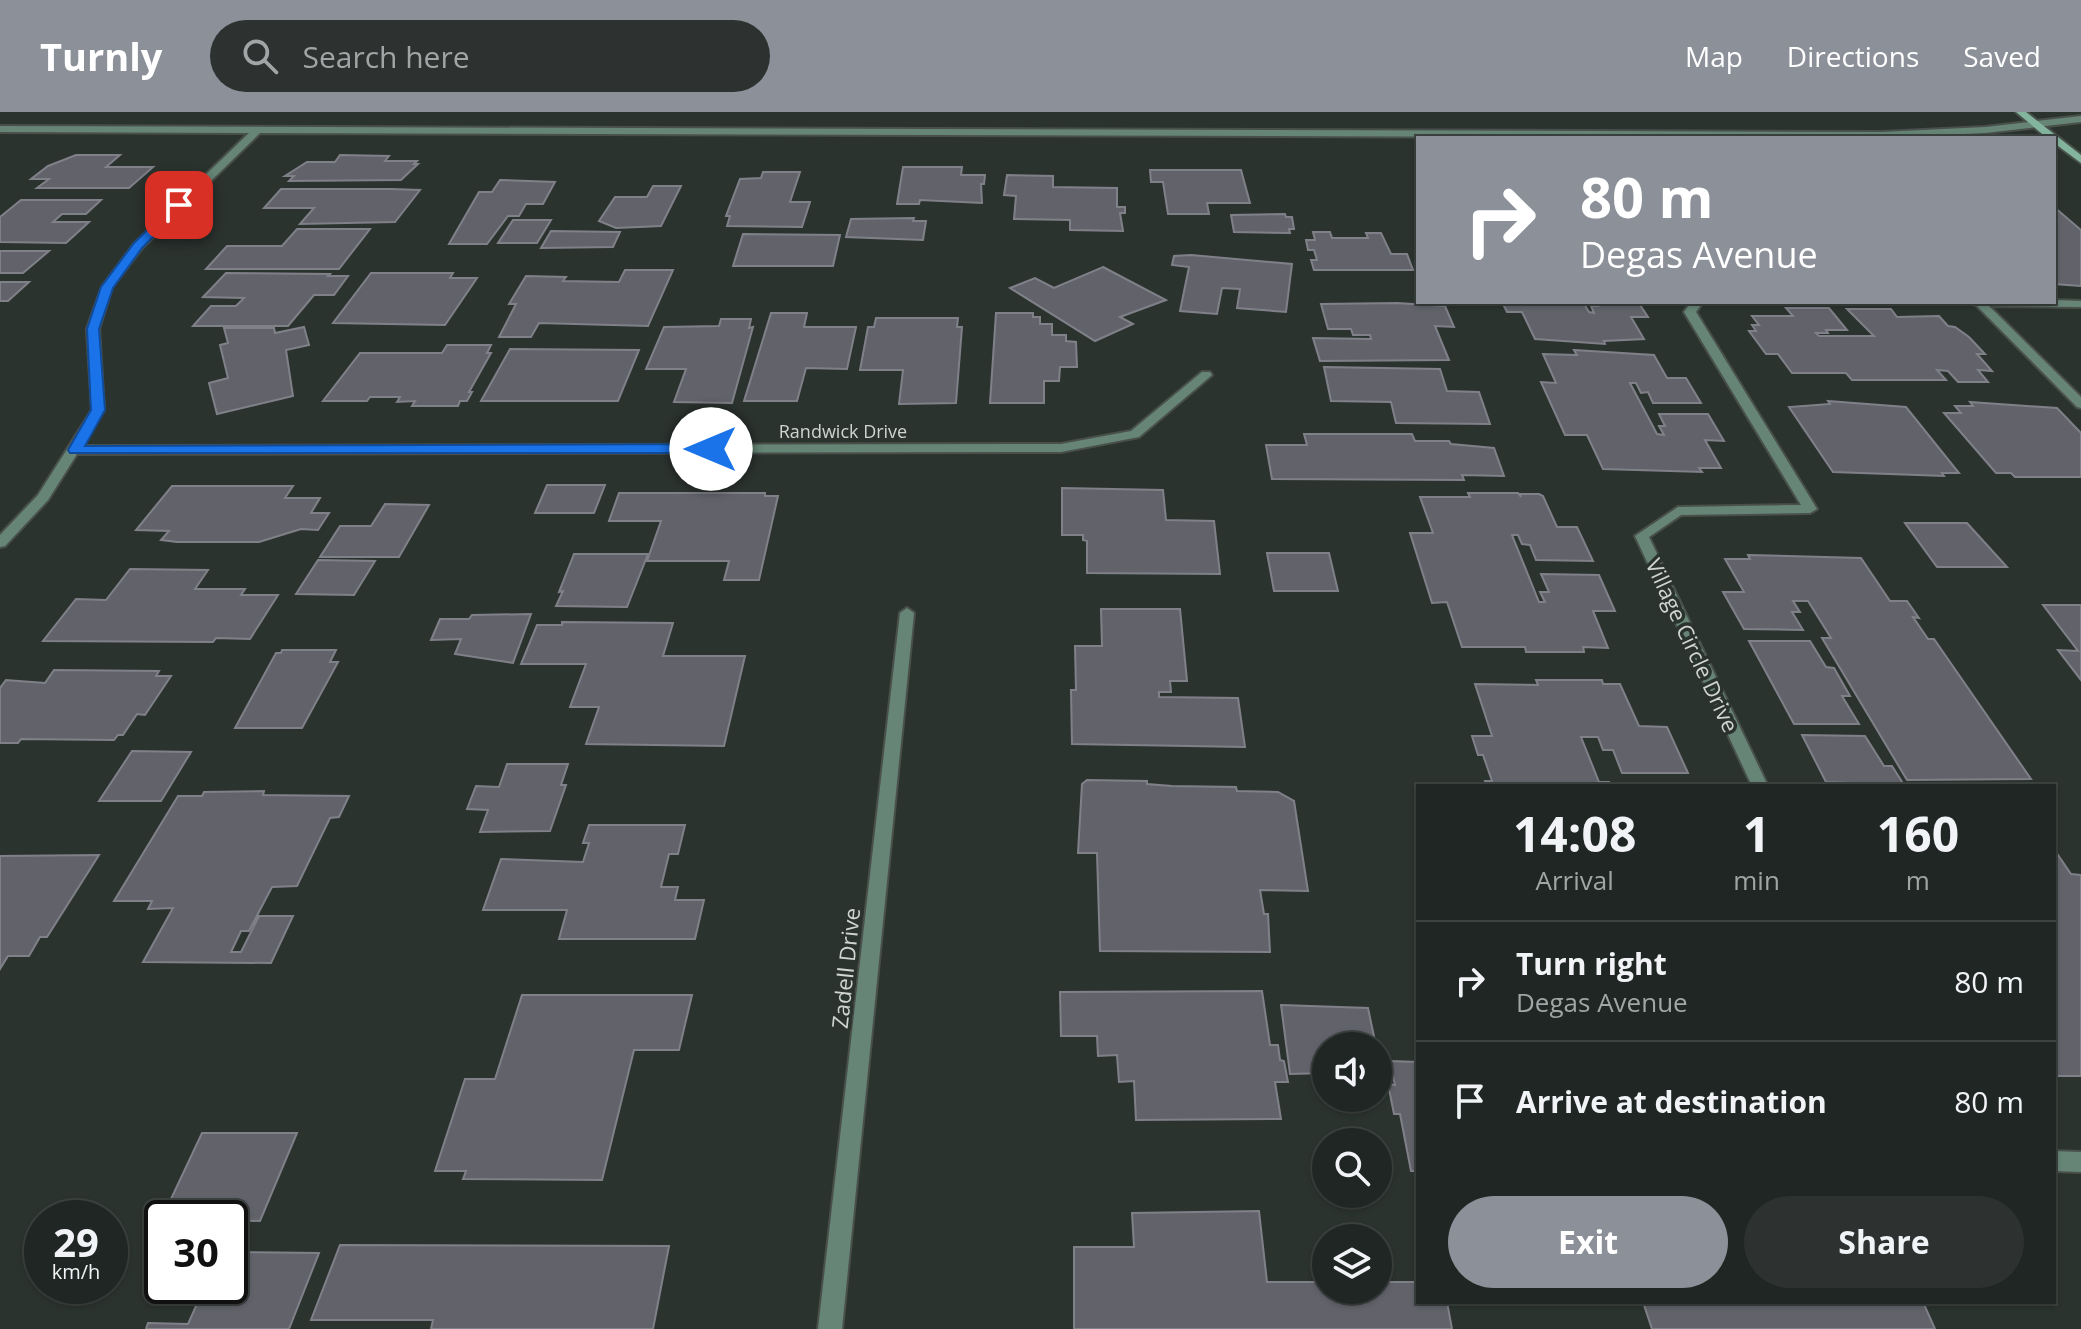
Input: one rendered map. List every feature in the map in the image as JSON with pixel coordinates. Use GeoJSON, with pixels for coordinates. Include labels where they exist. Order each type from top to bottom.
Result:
{"type":"FeatureCollection","features":[{"type":"Feature","properties":{"kind":"main road"},"geometry":{"type":"LineString","coordinates":[[2020,112],[2051,136]]}},
{"type":"Feature","properties":{"kind":"main road"},"geometry":{"type":"LineString","coordinates":[[2056,140],[2081,160]]}},
{"type":"Feature","properties":{"kind":"street"},"geometry":{"type":"LineString","coordinates":[[0,129],[1882,135],[1985,130],[2081,119]]}},
{"type":"Feature","properties":{"kind":"street"},"geometry":{"type":"LineString","coordinates":[[0,543],[43,497],[98,410],[93,329],[107,287],[138,246],[257,130]]}},
{"type":"Feature","properties":{"kind":"street","name":"Village Circle Drive"},"geometry":{"type":"LineString","coordinates":[[1696,304],[1690,312],[1810,509],[1678,511],[1642,536],[1759,784]]}},
{"type":"Feature","properties":{"kind":"street"},"geometry":{"type":"LineString","coordinates":[[1981,304],[2081,304]]}},
{"type":"Feature","properties":{"kind":"street"},"geometry":{"type":"LineString","coordinates":[[1981,304],[2081,404]]}},
{"type":"Feature","properties":{"kind":"street","name":"Randwick Drive"},"geometry":{"type":"LineString","coordinates":[[75,450],[1061,448],[1135,434],[1206,375]]}},
{"type":"Feature","properties":{"kind":"street","name":"Zadell Drive"},"geometry":{"type":"LineString","coordinates":[[830,1329],[907,613]]}},
{"type":"Feature","properties":{"kind":"street"},"geometry":{"type":"LineString","coordinates":[[2056,1161],[2081,1162]]}},
{"type":"Feature","properties":{"kind":"building"},"geometry":{"type":"Polygon","coordinates":[[[76,155],[120,155],[106,167],[153,167],[129,188],[37,188],[49,179],[31,179],[48,166],[76,155]]]}},
{"type":"Feature","properties":{"kind":"building"},"geometry":{"type":"Polygon","coordinates":[[[340,155],[389,156],[385,161],[417,161],[414,164],[418,164],[401,180],[289,181],[294,176],[285,176],[307,162],[335,162],[340,155]]]}},
{"type":"Feature","properties":{"kind":"building"},"geometry":{"type":"Polygon","coordinates":[[[903,167],[962,167],[961,175],[985,175],[984,184],[981,184],[982,203],[920,200],[919,204],[897,204],[903,167]]]}},
{"type":"Feature","properties":{"kind":"building"},"geometry":{"type":"Polygon","coordinates":[[[1150,170],[1241,170],[1250,203],[1207,203],[1209,214],[1168,214],[1163,182],[1151,182],[1150,170]]]}},
{"type":"Feature","properties":{"kind":"building"},"geometry":{"type":"Polygon","coordinates":[[[763,172],[800,172],[790,202],[810,202],[802,227],[727,226],[730,216],[726,216],[740,179],[761,178],[763,172]]]}},
{"type":"Feature","properties":{"kind":"building"},"geometry":{"type":"Polygon","coordinates":[[[1007,175],[1053,176],[1053,187],[1117,188],[1117,207],[1125,207],[1125,213],[1120,213],[1123,231],[1070,230],[1070,220],[1014,219],[1016,196],[1004,195],[1007,175]]]}},
{"type":"Feature","properties":{"kind":"building"},"geometry":{"type":"Polygon","coordinates":[[[500,180],[555,182],[543,204],[526,204],[519,216],[508,216],[487,244],[449,244],[479,192],[492,192],[500,180]]]}},
{"type":"Feature","properties":{"kind":"building"},"geometry":{"type":"Polygon","coordinates":[[[653,186],[681,186],[661,226],[616,228],[599,221],[615,197],[647,197],[653,186]]]}},
{"type":"Feature","properties":{"kind":"building"},"geometry":{"type":"Polygon","coordinates":[[[281,189],[420,190],[395,222],[300,224],[314,208],[264,208],[281,189]]]}},
{"type":"Feature","properties":{"kind":"building"},"geometry":{"type":"Polygon","coordinates":[[[21,200],[101,200],[86,214],[62,214],[53,222],[89,222],[66,243],[0,242],[0,217],[21,200]]]}},
{"type":"Feature","properties":{"kind":"building"},"geometry":{"type":"Polygon","coordinates":[[[2056,209],[2081,230],[2081,286],[2056,284],[2056,209]]]}},
{"type":"Feature","properties":{"kind":"building"},"geometry":{"type":"Polygon","coordinates":[[[1285,214],[1292,217],[1294,229],[1289,229],[1290,233],[1234,232],[1231,215],[1285,214]]]}},
{"type":"Feature","properties":{"kind":"building"},"geometry":{"type":"Polygon","coordinates":[[[914,218],[913,221],[926,221],[923,240],[846,237],[851,219],[914,218]]]}},
{"type":"Feature","properties":{"kind":"building"},"geometry":{"type":"Polygon","coordinates":[[[513,220],[551,220],[537,243],[498,243],[513,220]]]}},
{"type":"Feature","properties":{"kind":"building"},"geometry":{"type":"Polygon","coordinates":[[[297,229],[370,229],[339,269],[206,269],[227,246],[282,246],[297,229]]]}},
{"type":"Feature","properties":{"kind":"building"},"geometry":{"type":"Polygon","coordinates":[[[551,231],[620,232],[613,247],[541,248],[551,231]]]}},
{"type":"Feature","properties":{"kind":"building"},"geometry":{"type":"Polygon","coordinates":[[[1313,232],[1330,232],[1332,238],[1368,238],[1366,233],[1381,233],[1391,254],[1407,254],[1413,270],[1314,270],[1311,260],[1317,260],[1314,250],[1308,250],[1306,240],[1315,240],[1313,232]]]}},
{"type":"Feature","properties":{"kind":"building"},"geometry":{"type":"Polygon","coordinates":[[[743,234],[840,235],[833,266],[733,266],[743,234]]]}},
{"type":"Feature","properties":{"kind":"building"},"geometry":{"type":"Polygon","coordinates":[[[0,251],[49,251],[23,273],[0,273],[0,251]]]}},
{"type":"Feature","properties":{"kind":"building"},"geometry":{"type":"Polygon","coordinates":[[[1174,256],[1292,264],[1286,312],[1237,308],[1240,289],[1222,288],[1217,314],[1180,311],[1189,267],[1172,265],[1174,256]]]}},
{"type":"Feature","properties":{"kind":"building"},"geometry":{"type":"Polygon","coordinates":[[[1103,267],[1166,300],[1120,317],[1133,324],[1095,341],[1010,288],[1035,278],[1054,288],[1103,267]]]}},
{"type":"Feature","properties":{"kind":"building"},"geometry":{"type":"Polygon","coordinates":[[[625,270],[673,270],[648,326],[539,323],[531,337],[499,337],[516,304],[509,304],[526,276],[566,277],[563,281],[619,282],[625,270]]]}},
{"type":"Feature","properties":{"kind":"building"},"geometry":{"type":"Polygon","coordinates":[[[226,273],[348,276],[334,295],[314,295],[288,326],[193,326],[211,306],[236,306],[244,298],[203,297],[226,273]]]}},
{"type":"Feature","properties":{"kind":"building"},"geometry":{"type":"Polygon","coordinates":[[[371,273],[453,273],[450,278],[477,278],[445,325],[333,323],[371,273]]]}},
{"type":"Feature","properties":{"kind":"building"},"geometry":{"type":"Polygon","coordinates":[[[0,282],[29,282],[8,301],[0,301],[0,282]]]}},
{"type":"Feature","properties":{"kind":"building"},"geometry":{"type":"Polygon","coordinates":[[[1321,304],[1445,306],[1454,327],[1435,326],[1449,360],[1320,361],[1313,338],[1371,339],[1370,335],[1353,335],[1351,329],[1328,329],[1321,304]]]}},
{"type":"Feature","properties":{"kind":"building"},"geometry":{"type":"Polygon","coordinates":[[[1503,304],[1584,304],[1589,312],[1594,313],[1591,306],[1598,306],[1596,304],[1639,304],[1648,317],[1631,317],[1644,339],[1604,341],[1605,344],[1535,339],[1522,312],[1507,312],[1503,304]]]}},
{"type":"Feature","properties":{"kind":"building"},"geometry":{"type":"Polygon","coordinates":[[[1786,308],[1829,308],[1847,330],[1826,330],[1828,333],[1816,333],[1819,336],[1874,336],[1847,309],[1891,309],[1897,317],[1939,316],[1948,326],[1969,337],[1985,354],[1977,354],[1992,371],[1978,370],[1988,382],[1958,382],[1948,371],[1937,370],[1946,380],[1852,380],[1846,373],[1792,373],[1778,354],[1766,354],[1749,331],[1756,331],[1752,325],[1759,325],[1752,316],[1793,316],[1786,308]]]}},
{"type":"Feature","properties":{"kind":"building"},"geometry":{"type":"Polygon","coordinates":[[[771,313],[807,313],[804,327],[856,327],[847,369],[806,368],[797,401],[744,401],[771,313]]]}},
{"type":"Feature","properties":{"kind":"building"},"geometry":{"type":"Polygon","coordinates":[[[996,313],[1033,313],[1033,317],[1040,317],[1040,324],[1052,324],[1052,335],[1066,335],[1066,341],[1076,342],[1077,367],[1060,367],[1059,381],[1044,381],[1044,403],[990,403],[996,313]]]}},
{"type":"Feature","properties":{"kind":"building"},"geometry":{"type":"Polygon","coordinates":[[[876,318],[958,318],[957,327],[962,327],[956,403],[899,404],[903,370],[860,370],[868,327],[874,327],[876,318]]]}},
{"type":"Feature","properties":{"kind":"building"},"geometry":{"type":"Polygon","coordinates":[[[721,319],[751,319],[749,328],[753,327],[732,403],[674,402],[686,369],[646,369],[664,327],[719,326],[721,319]]]}},
{"type":"Feature","properties":{"kind":"building"},"geometry":{"type":"Polygon","coordinates":[[[304,327],[309,345],[286,350],[293,396],[217,414],[209,383],[228,378],[220,345],[228,343],[224,328],[274,328],[275,333],[304,327]]]}},
{"type":"Feature","properties":{"kind":"building"},"geometry":{"type":"Polygon","coordinates":[[[447,345],[491,345],[487,353],[491,353],[469,392],[472,392],[467,401],[460,401],[458,406],[412,406],[415,401],[397,402],[400,397],[323,401],[360,353],[442,353],[447,345]]]}},
{"type":"Feature","properties":{"kind":"building"},"geometry":{"type":"Polygon","coordinates":[[[510,349],[639,350],[618,401],[481,401],[510,349]]]}},
{"type":"Feature","properties":{"kind":"building"},"geometry":{"type":"Polygon","coordinates":[[[1574,350],[1654,355],[1667,378],[1686,378],[1701,403],[1653,403],[1648,392],[1641,393],[1636,383],[1630,383],[1657,434],[1664,435],[1659,426],[1665,426],[1659,414],[1708,414],[1724,441],[1705,440],[1721,468],[1699,468],[1702,472],[1603,469],[1587,435],[1565,435],[1541,382],[1556,383],[1543,354],[1577,355],[1574,350]]]}},
{"type":"Feature","properties":{"kind":"building"},"geometry":{"type":"Polygon","coordinates":[[[1324,367],[1440,369],[1447,391],[1479,392],[1490,424],[1396,423],[1391,402],[1331,401],[1324,367]]]}},
{"type":"Feature","properties":{"kind":"building"},"geometry":{"type":"Polygon","coordinates":[[[1828,401],[1906,407],[1959,473],[1942,473],[1944,476],[1833,472],[1789,407],[1830,404],[1828,401]]]}},
{"type":"Feature","properties":{"kind":"building"},"geometry":{"type":"Polygon","coordinates":[[[1970,402],[2057,408],[2081,433],[2081,477],[2015,477],[2011,473],[1996,473],[1944,413],[1961,413],[1955,406],[1973,406],[1970,402]]]}},
{"type":"Feature","properties":{"kind":"building"},"geometry":{"type":"Polygon","coordinates":[[[1304,434],[1412,434],[1415,441],[1449,441],[1451,444],[1494,448],[1504,476],[1462,475],[1464,480],[1272,479],[1266,445],[1307,445],[1304,434]]]}},
{"type":"Feature","properties":{"kind":"building"},"geometry":{"type":"Polygon","coordinates":[[[547,485],[605,485],[594,513],[535,513],[547,485]]]}},
{"type":"Feature","properties":{"kind":"building"},"geometry":{"type":"Polygon","coordinates":[[[172,486],[293,486],[285,498],[320,498],[311,513],[329,513],[318,530],[301,529],[259,542],[177,542],[161,540],[169,531],[136,530],[172,486]]]}},
{"type":"Feature","properties":{"kind":"building"},"geometry":{"type":"Polygon","coordinates":[[[1062,488],[1163,490],[1166,520],[1214,521],[1220,574],[1087,573],[1087,541],[1083,540],[1083,535],[1062,535],[1062,488]]]}},
{"type":"Feature","properties":{"kind":"building"},"geometry":{"type":"Polygon","coordinates":[[[619,493],[765,493],[765,496],[778,496],[759,580],[724,580],[729,561],[647,561],[661,521],[609,521],[619,493]]]}},
{"type":"Feature","properties":{"kind":"building"},"geometry":{"type":"Polygon","coordinates":[[[1468,493],[1518,493],[1521,497],[1520,494],[1539,494],[1543,496],[1557,527],[1577,527],[1593,561],[1536,560],[1530,545],[1522,544],[1518,535],[1512,535],[1539,602],[1545,602],[1540,592],[1549,592],[1541,574],[1599,575],[1615,611],[1593,611],[1608,648],[1583,647],[1584,652],[1526,652],[1525,647],[1462,647],[1447,602],[1432,603],[1410,533],[1433,533],[1420,497],[1470,497],[1468,493]]]}},
{"type":"Feature","properties":{"kind":"building"},"geometry":{"type":"Polygon","coordinates":[[[385,504],[429,505],[399,557],[320,557],[340,526],[371,526],[385,504]]]}},
{"type":"Feature","properties":{"kind":"building"},"geometry":{"type":"Polygon","coordinates":[[[1905,523],[1967,523],[2007,567],[1937,567],[1905,523]]]}},
{"type":"Feature","properties":{"kind":"building"},"geometry":{"type":"Polygon","coordinates":[[[1267,553],[1329,553],[1338,591],[1274,591],[1267,553]]]}},
{"type":"Feature","properties":{"kind":"building"},"geometry":{"type":"Polygon","coordinates":[[[574,554],[648,554],[627,607],[556,606],[574,554]]]}},
{"type":"Feature","properties":{"kind":"building"},"geometry":{"type":"Polygon","coordinates":[[[1748,555],[1861,558],[1890,601],[1907,601],[1919,618],[1913,617],[1928,639],[1934,639],[2031,779],[1907,780],[1822,638],[1831,638],[1808,601],[1793,601],[1800,612],[1792,612],[1803,630],[1744,629],[1723,592],[1744,592],[1725,559],[1750,559],[1748,555]]]}},
{"type":"Feature","properties":{"kind":"building"},"geometry":{"type":"Polygon","coordinates":[[[318,560],[375,561],[354,595],[296,594],[318,560]]]}},
{"type":"Feature","properties":{"kind":"building"},"geometry":{"type":"Polygon","coordinates":[[[130,569],[208,570],[195,589],[245,589],[241,595],[278,595],[250,639],[216,638],[213,642],[43,641],[76,599],[106,600],[130,569]]]}},
{"type":"Feature","properties":{"kind":"building"},"geometry":{"type":"Polygon","coordinates":[[[2043,605],[2081,605],[2081,680],[2058,650],[2078,651],[2043,605]]]}},
{"type":"Feature","properties":{"kind":"building"},"geometry":{"type":"Polygon","coordinates":[[[1101,609],[1180,609],[1187,681],[1170,681],[1171,692],[1159,692],[1159,697],[1238,698],[1245,747],[1072,744],[1071,690],[1076,690],[1075,646],[1102,646],[1101,609]]]}},
{"type":"Feature","properties":{"kind":"building"},"geometry":{"type":"Polygon","coordinates":[[[531,614],[513,663],[455,654],[461,639],[431,640],[440,619],[531,614]]]}},
{"type":"Feature","properties":{"kind":"building"},"geometry":{"type":"Polygon","coordinates":[[[562,622],[673,623],[663,656],[745,656],[724,746],[586,744],[599,707],[570,707],[586,664],[521,664],[537,625],[562,625],[562,622]]]}},
{"type":"Feature","properties":{"kind":"building"},"geometry":{"type":"Polygon","coordinates":[[[1749,641],[1810,641],[1826,667],[1834,668],[1850,696],[1842,696],[1859,724],[1794,724],[1749,641]]]}},
{"type":"Feature","properties":{"kind":"building"},"geometry":{"type":"Polygon","coordinates":[[[282,650],[336,650],[330,662],[338,662],[302,728],[235,728],[276,653],[282,650]]]}},
{"type":"Feature","properties":{"kind":"building"},"geometry":{"type":"Polygon","coordinates":[[[54,670],[159,671],[156,676],[171,676],[145,715],[137,714],[123,735],[118,735],[114,740],[21,739],[18,743],[0,743],[0,688],[6,680],[45,683],[54,670]]]}},
{"type":"Feature","properties":{"kind":"building"},"geometry":{"type":"Polygon","coordinates":[[[1536,680],[1602,680],[1603,684],[1620,684],[1639,726],[1667,727],[1688,773],[1622,773],[1613,750],[1603,750],[1598,737],[1581,737],[1599,782],[1610,784],[1486,784],[1485,781],[1492,781],[1472,736],[1492,736],[1475,684],[1538,685],[1536,680]]]}},
{"type":"Feature","properties":{"kind":"building"},"geometry":{"type":"Polygon","coordinates":[[[1802,735],[1865,736],[1884,766],[1892,766],[1903,784],[1878,784],[1826,782],[1802,735]]]}},
{"type":"Feature","properties":{"kind":"building"},"geometry":{"type":"Polygon","coordinates":[[[132,751],[191,752],[161,801],[99,801],[132,751]]]}},
{"type":"Feature","properties":{"kind":"building"},"geometry":{"type":"Polygon","coordinates":[[[507,764],[568,764],[561,785],[566,785],[550,831],[480,832],[488,810],[467,809],[476,786],[499,787],[507,764]]]}},
{"type":"Feature","properties":{"kind":"building"},"geometry":{"type":"Polygon","coordinates":[[[1087,780],[1236,787],[1237,791],[1278,792],[1294,801],[1308,891],[1260,890],[1264,914],[1268,914],[1270,952],[1100,951],[1097,853],[1078,853],[1082,784],[1087,780]]]}},
{"type":"Feature","properties":{"kind":"building"},"geometry":{"type":"Polygon","coordinates":[[[264,791],[263,795],[349,796],[339,817],[330,818],[297,886],[272,887],[249,931],[241,931],[231,952],[241,952],[259,916],[293,916],[271,963],[143,962],[173,908],[148,909],[152,901],[114,901],[178,796],[202,796],[204,792],[264,791]]]}},
{"type":"Feature","properties":{"kind":"building"},"geometry":{"type":"Polygon","coordinates":[[[589,825],[685,825],[678,854],[669,854],[661,887],[678,887],[675,900],[704,900],[695,939],[559,939],[567,910],[483,910],[501,859],[583,862],[589,843],[583,843],[589,825]]]}},
{"type":"Feature","properties":{"kind":"building"},"geometry":{"type":"Polygon","coordinates":[[[2056,852],[2071,874],[2081,875],[2081,1076],[2056,1076],[2056,852]]]}},
{"type":"Feature","properties":{"kind":"building"},"geometry":{"type":"Polygon","coordinates":[[[99,855],[47,937],[40,937],[29,956],[8,956],[0,969],[0,856],[99,855]]]}},
{"type":"Feature","properties":{"kind":"building"},"geometry":{"type":"Polygon","coordinates":[[[1262,991],[1270,1045],[1278,1045],[1288,1082],[1275,1082],[1281,1119],[1136,1120],[1134,1081],[1119,1082],[1117,1055],[1098,1056],[1097,1036],[1061,1036],[1060,992],[1262,991]]]}},
{"type":"Feature","properties":{"kind":"building"},"geometry":{"type":"Polygon","coordinates":[[[522,995],[692,995],[679,1050],[634,1050],[602,1180],[463,1179],[466,1171],[435,1171],[465,1079],[495,1079],[522,995]]]}},
{"type":"Feature","properties":{"kind":"building"},"geometry":{"type":"Polygon","coordinates":[[[1281,1005],[1368,1008],[1373,1032],[1312,1032],[1312,1073],[1290,1074],[1281,1005]]]}},
{"type":"Feature","properties":{"kind":"building"},"geometry":{"type":"Polygon","coordinates":[[[1392,1061],[1416,1062],[1416,1171],[1411,1171],[1400,1114],[1394,1114],[1392,1085],[1395,1085],[1392,1061]]]}},
{"type":"Feature","properties":{"kind":"building"},"geometry":{"type":"Polygon","coordinates":[[[202,1133],[297,1133],[260,1221],[248,1221],[248,1200],[170,1200],[202,1133]]]}},
{"type":"Feature","properties":{"kind":"building"},"geometry":{"type":"Polygon","coordinates":[[[1259,1211],[1267,1282],[1312,1282],[1312,1304],[1392,1304],[1392,1282],[1416,1282],[1416,1304],[1447,1304],[1452,1329],[1074,1329],[1074,1247],[1134,1247],[1132,1213],[1259,1211]]]}},
{"type":"Feature","properties":{"kind":"building"},"geometry":{"type":"Polygon","coordinates":[[[340,1245],[669,1246],[653,1329],[431,1329],[433,1320],[311,1320],[340,1245]]]}},
{"type":"Feature","properties":{"kind":"building"},"geometry":{"type":"Polygon","coordinates":[[[248,1252],[319,1253],[289,1329],[146,1329],[148,1323],[188,1324],[197,1304],[248,1304],[248,1252]]]}},
{"type":"Feature","properties":{"kind":"building"},"geometry":{"type":"Polygon","coordinates":[[[1644,1304],[1924,1304],[1935,1329],[1652,1329],[1644,1304]]]}},
{"type":"Feature","properties":{"kind":"route"},"geometry":{"type":"LineString","coordinates":[[179,205],[138,246],[107,287],[93,329],[98,410],[75,450],[711,449]]}}]}
